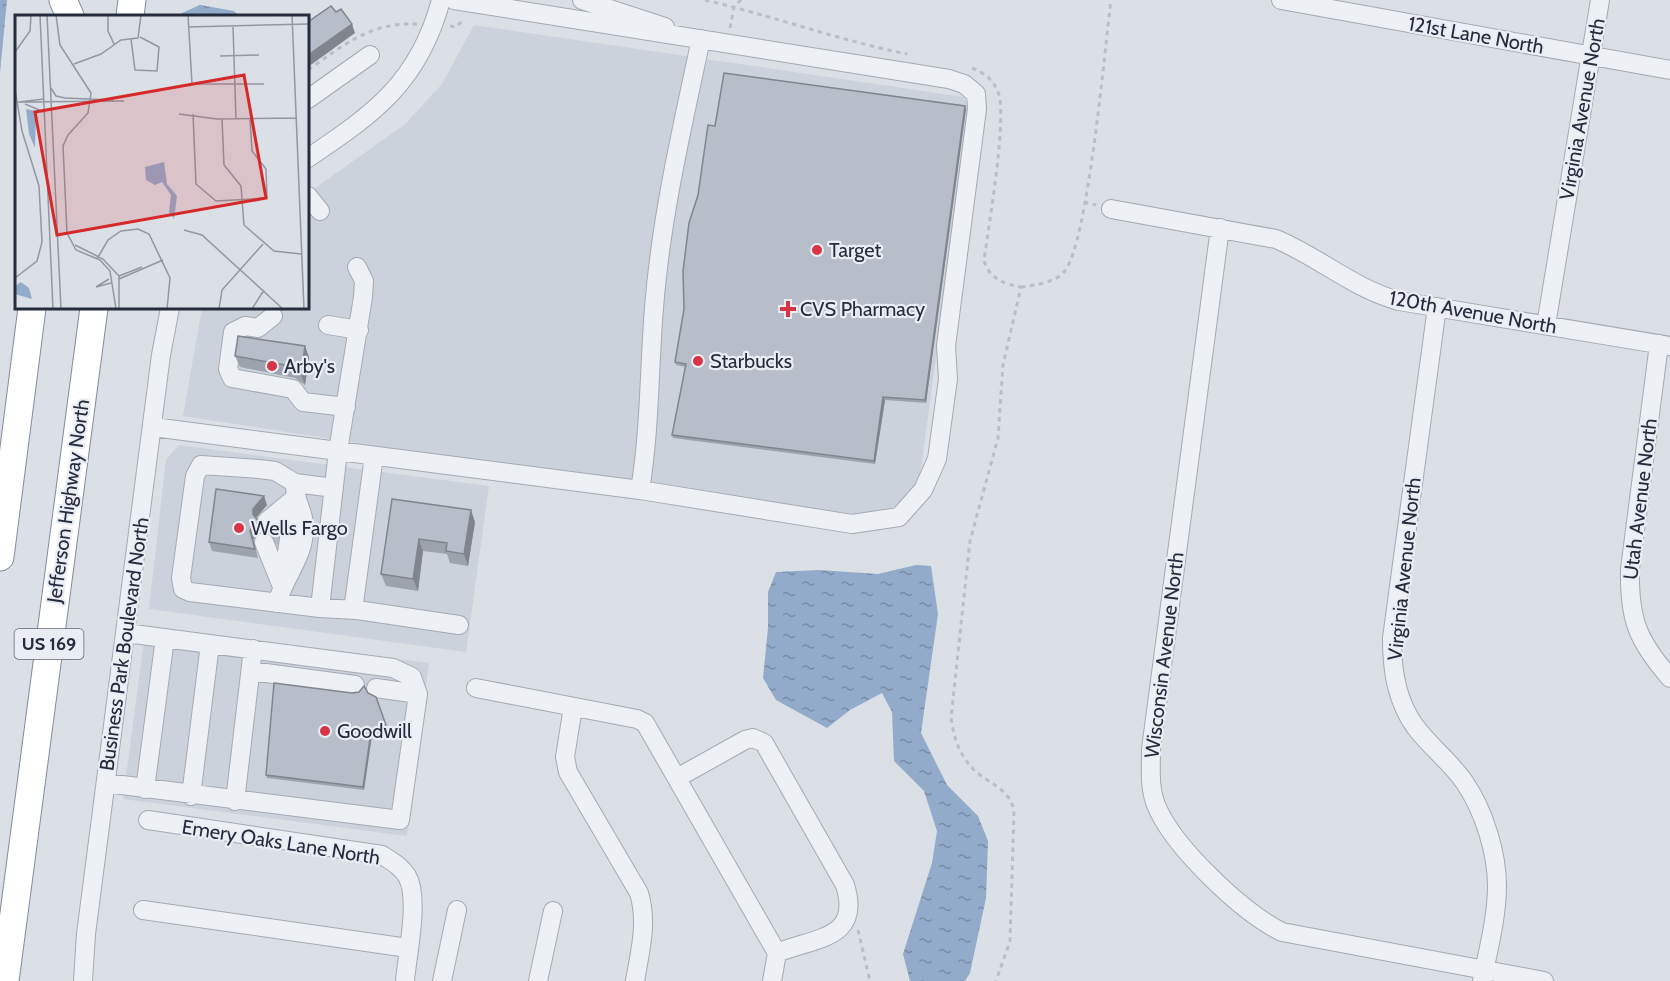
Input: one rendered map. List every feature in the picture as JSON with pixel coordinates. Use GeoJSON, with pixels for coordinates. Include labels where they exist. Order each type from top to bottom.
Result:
{"type":"FeatureCollection","features":[{"type":"Feature","properties":{"kind":"highway"},"geometry":{"type":"LineString","coordinates":[[63,0],[71,15]]}},
{"type":"Feature","properties":{"kind":"highway"},"geometry":{"type":"LineString","coordinates":[[72,15],[76,0]]}},
{"type":"Feature","properties":{"kind":"highway"},"geometry":{"type":"LineString","coordinates":[[130,15],[132,0]]}},
{"type":"Feature","properties":{"kind":"highway"},"geometry":{"type":"LineString","coordinates":[[0,557],[32,309]]}},
{"type":"Feature","properties":{"kind":"highway","name":"Jefferson Highway North"},"geometry":{"type":"LineString","coordinates":[[5,981],[94,309]]}},
{"type":"Feature","properties":{"kind":"street"},"geometry":{"type":"LineString","coordinates":[[309,157],[350,130],[405,79],[430,37],[441,0]]}},
{"type":"Feature","properties":{"kind":"street"},"geometry":{"type":"LineString","coordinates":[[153,427],[640,490],[852,524],[899,517],[923,490],[937,459],[948,379],[946,346],[952,279],[977,109],[976,94],[964,84],[949,79],[701,39],[639,32],[454,0]]}},
{"type":"Feature","properties":{"kind":"street"},"geometry":{"type":"LineString","coordinates":[[582,0],[701,39]]}},
{"type":"Feature","properties":{"kind":"street","name":"121st Lane North"},"geometry":{"type":"LineString","coordinates":[[1281,0],[1670,70]]}},
{"type":"Feature","properties":{"kind":"street","name":"Virginia Avenue North"},"geometry":{"type":"LineString","coordinates":[[1546,325],[1600,0]]}},
{"type":"Feature","properties":{"kind":"street"},"geometry":{"type":"LineString","coordinates":[[640,490],[647,448],[655,296],[673,171],[701,39]]}},
{"type":"Feature","properties":{"kind":"street"},"geometry":{"type":"LineString","coordinates":[[309,98],[370,55]]}},
{"type":"Feature","properties":{"kind":"street"},"geometry":{"type":"LineString","coordinates":[[309,197],[320,211]]}},
{"type":"Feature","properties":{"kind":"street","name":"120th Avenue North"},"geometry":{"type":"LineString","coordinates":[[1111,209],[1220,228],[1285,243],[1382,296],[1664,345]]}},
{"type":"Feature","properties":{"kind":"street","name":"Wisconsin Avenue North"},"geometry":{"type":"LineString","coordinates":[[1220,228],[1151,749],[1150,777],[1156,804],[1171,830],[1188,852],[1260,921],[1282,932],[1483,975]]}},
{"type":"Feature","properties":{"kind":"street"},"geometry":{"type":"LineString","coordinates":[[320,608],[338,451],[359,330],[364,281],[357,267]]}},
{"type":"Feature","properties":{"kind":"street","name":"Virginia Avenue North"},"geometry":{"type":"LineString","coordinates":[[1437,307],[1392,638],[1392,667],[1399,694],[1410,718],[1467,785],[1481,816],[1492,850],[1497,886],[1483,975]]}},
{"type":"Feature","properties":{"kind":"street","name":"Business Park Boulevard North"},"geometry":{"type":"LineString","coordinates":[[83,981],[86,934],[105,783],[161,355],[170,309]]}},
{"type":"Feature","properties":{"kind":"street"},"geometry":{"type":"LineString","coordinates":[[273,316],[258,327],[245,326],[233,332],[228,369],[232,378],[293,389],[303,402],[346,406]]}},
{"type":"Feature","properties":{"kind":"street"},"geometry":{"type":"LineString","coordinates":[[328,325],[359,330]]}},
{"type":"Feature","properties":{"kind":"street","name":"Utah Avenue North"},"geometry":{"type":"LineString","coordinates":[[1664,345],[1630,569],[1630,596],[1634,623],[1646,648],[1670,678]]}},
{"type":"Feature","properties":{"kind":"street"},"geometry":{"type":"LineString","coordinates":[[259,469],[262,441]]}},
{"type":"Feature","properties":{"kind":"street"},"geometry":{"type":"LineString","coordinates":[[357,610],[354,603],[374,456]]}},
{"type":"Feature","properties":{"kind":"street"},"geometry":{"type":"LineString","coordinates":[[279,594],[296,566],[301,552],[304,523],[295,490],[275,471],[205,465],[198,468],[181,585],[183,589],[190,592],[279,594],[320,608],[357,610],[459,625]]}},
{"type":"Feature","properties":{"kind":"street"},"geometry":{"type":"LineString","coordinates":[[295,490],[334,488]]}},
{"type":"Feature","properties":{"kind":"street"},"geometry":{"type":"LineString","coordinates":[[274,522],[295,490]]}},
{"type":"Feature","properties":{"kind":"street"},"geometry":{"type":"LineString","coordinates":[[271,543],[279,594]]}},
{"type":"Feature","properties":{"kind":"street"},"geometry":{"type":"LineString","coordinates":[[105,783],[191,796],[400,820],[418,694],[412,677],[393,668],[126,633]]}},
{"type":"Feature","properties":{"kind":"street"},"geometry":{"type":"LineString","coordinates":[[145,789],[165,638]]}},
{"type":"Feature","properties":{"kind":"street"},"geometry":{"type":"LineString","coordinates":[[191,796],[210,644]]}},
{"type":"Feature","properties":{"kind":"street"},"geometry":{"type":"LineString","coordinates":[[235,801],[253,649]]}},
{"type":"Feature","properties":{"kind":"street"},"geometry":{"type":"LineString","coordinates":[[251,672],[355,685]]}},
{"type":"Feature","properties":{"kind":"street"},"geometry":{"type":"LineString","coordinates":[[376,688],[418,694]]}},
{"type":"Feature","properties":{"kind":"street"},"geometry":{"type":"LineString","coordinates":[[476,688],[645,723],[777,953],[772,981]]}},
{"type":"Feature","properties":{"kind":"street"},"geometry":{"type":"LineString","coordinates":[[573,707],[565,757],[568,772],[639,893],[645,912],[644,934],[634,981]]}},
{"type":"Feature","properties":{"kind":"street"},"geometry":{"type":"LineString","coordinates":[[677,778],[745,740],[753,738],[764,743],[845,885],[850,912],[846,922],[830,936],[777,953]]}},
{"type":"Feature","properties":{"kind":"street"},"geometry":{"type":"LineString","coordinates":[[269,838],[272,805]]}},
{"type":"Feature","properties":{"kind":"street","name":"Emery Oaks Lane North"},"geometry":{"type":"LineString","coordinates":[[148,820],[382,855],[398,865],[408,878],[412,896],[405,981]]}},
{"type":"Feature","properties":{"kind":"street"},"geometry":{"type":"LineString","coordinates":[[143,910],[408,948]]}},
{"type":"Feature","properties":{"kind":"street"},"geometry":{"type":"LineString","coordinates":[[442,981],[457,910]]}},
{"type":"Feature","properties":{"kind":"street"},"geometry":{"type":"LineString","coordinates":[[538,981],[553,911]]}},
{"type":"Feature","properties":{"kind":"street"},"geometry":{"type":"LineString","coordinates":[[1483,975],[1544,981]]}},
{"type":"Feature","properties":{"kind":"path"},"geometry":{"type":"LineString","coordinates":[[727,43],[734,7],[741,0]]}},
{"type":"Feature","properties":{"kind":"path"},"geometry":{"type":"LineString","coordinates":[[1021,287],[1058,277],[1069,264],[1076,246],[1111,0]]}},
{"type":"Feature","properties":{"kind":"path"},"geometry":{"type":"LineString","coordinates":[[309,69],[362,33],[404,23]]}},
{"type":"Feature","properties":{"kind":"path"},"geometry":{"type":"LineString","coordinates":[[846,922],[858,931],[870,981]]}},
{"type":"Feature","properties":{"kind":"shaded area"},"geometry":{"type":"Polygon","coordinates":[[[474,25],[964,97],[969,109],[919,484],[897,513],[851,519],[183,416],[202,309],[309,309],[309,192],[404,125],[442,84],[474,25]]]}},
{"type":"Feature","properties":{"kind":"shaded area"},"geometry":{"type":"Polygon","coordinates":[[[179,445],[489,486],[466,652],[149,609],[166,459],[179,445]]]}},
{"type":"Feature","properties":{"kind":"shaded area"},"geometry":{"type":"Polygon","coordinates":[[[146,626],[429,663],[407,836],[123,799],[146,626]]]}},
{"type":"Feature","properties":{"kind":"water"},"geometry":{"type":"Polygon","coordinates":[[[0,0],[7,0],[0,73],[0,0]]]}},
{"type":"Feature","properties":{"kind":"water"},"geometry":{"type":"Polygon","coordinates":[[[200,5],[234,11],[238,15],[181,15],[200,5]]]}},
{"type":"Feature","properties":{"kind":"water"},"geometry":{"type":"Polygon","coordinates":[[[916,565],[931,566],[938,614],[921,733],[947,785],[978,816],[988,841],[986,898],[970,973],[965,981],[910,981],[903,954],[932,863],[937,831],[924,791],[894,761],[892,712],[882,693],[850,710],[827,728],[776,700],[763,678],[768,628],[768,592],[776,572],[819,570],[878,574],[916,565]]]}},
{"type":"Feature","properties":{"kind":"building"},"geometry":{"type":"Polygon","coordinates":[[[331,6],[336,12],[341,9],[352,24],[309,54],[309,21],[331,6]]]}},
{"type":"Feature","properties":{"kind":"building","name":"Target"},"geometry":{"type":"Polygon","coordinates":[[[724,73],[965,106],[925,400],[883,397],[874,461],[672,435],[686,364],[675,362],[684,309],[683,271],[689,223],[698,195],[708,125],[715,126],[724,73]]]}},
{"type":"Feature","properties":{"kind":"building"},"geometry":{"type":"Polygon","coordinates":[[[238,336],[305,346],[301,374],[291,366],[235,356],[238,336]]]}},
{"type":"Feature","properties":{"kind":"building","name":"Wells Fargo"},"geometry":{"type":"Polygon","coordinates":[[[216,489],[264,496],[253,509],[253,514],[259,522],[252,526],[250,531],[255,549],[209,542],[216,489]]]}},
{"type":"Feature","properties":{"kind":"building"},"geometry":{"type":"Polygon","coordinates":[[[392,499],[471,510],[464,554],[446,551],[447,543],[419,539],[413,579],[381,574],[392,499]]]}},
{"type":"Feature","properties":{"kind":"building","name":"Goodwill"},"geometry":{"type":"Polygon","coordinates":[[[274,683],[352,693],[359,692],[364,686],[368,693],[376,697],[386,725],[371,732],[363,787],[266,775],[274,683]]]}},
{"type":"Feature","properties":{"kind":"tunnel"},"geometry":{"type":"LineString","coordinates":[[271,544],[274,522]]}},
{"type":"Feature","properties":{"kind":"place","name":"Target"},"geometry":{"type":"Point","coordinates":[817,250]}},
{"type":"Feature","properties":{"kind":"place","name":"CVS Pharmacy"},"geometry":{"type":"Point","coordinates":[788,309]}},
{"type":"Feature","properties":{"kind":"place","name":"Starbucks"},"geometry":{"type":"Point","coordinates":[698,361]}},
{"type":"Feature","properties":{"kind":"place","name":"Arby's"},"geometry":{"type":"Point","coordinates":[272,366]}},
{"type":"Feature","properties":{"kind":"place","name":"Wells Fargo"},"geometry":{"type":"Point","coordinates":[239,528]}},
{"type":"Feature","properties":{"kind":"place","name":"Goodwill"},"geometry":{"type":"Point","coordinates":[325,731]}}]}
